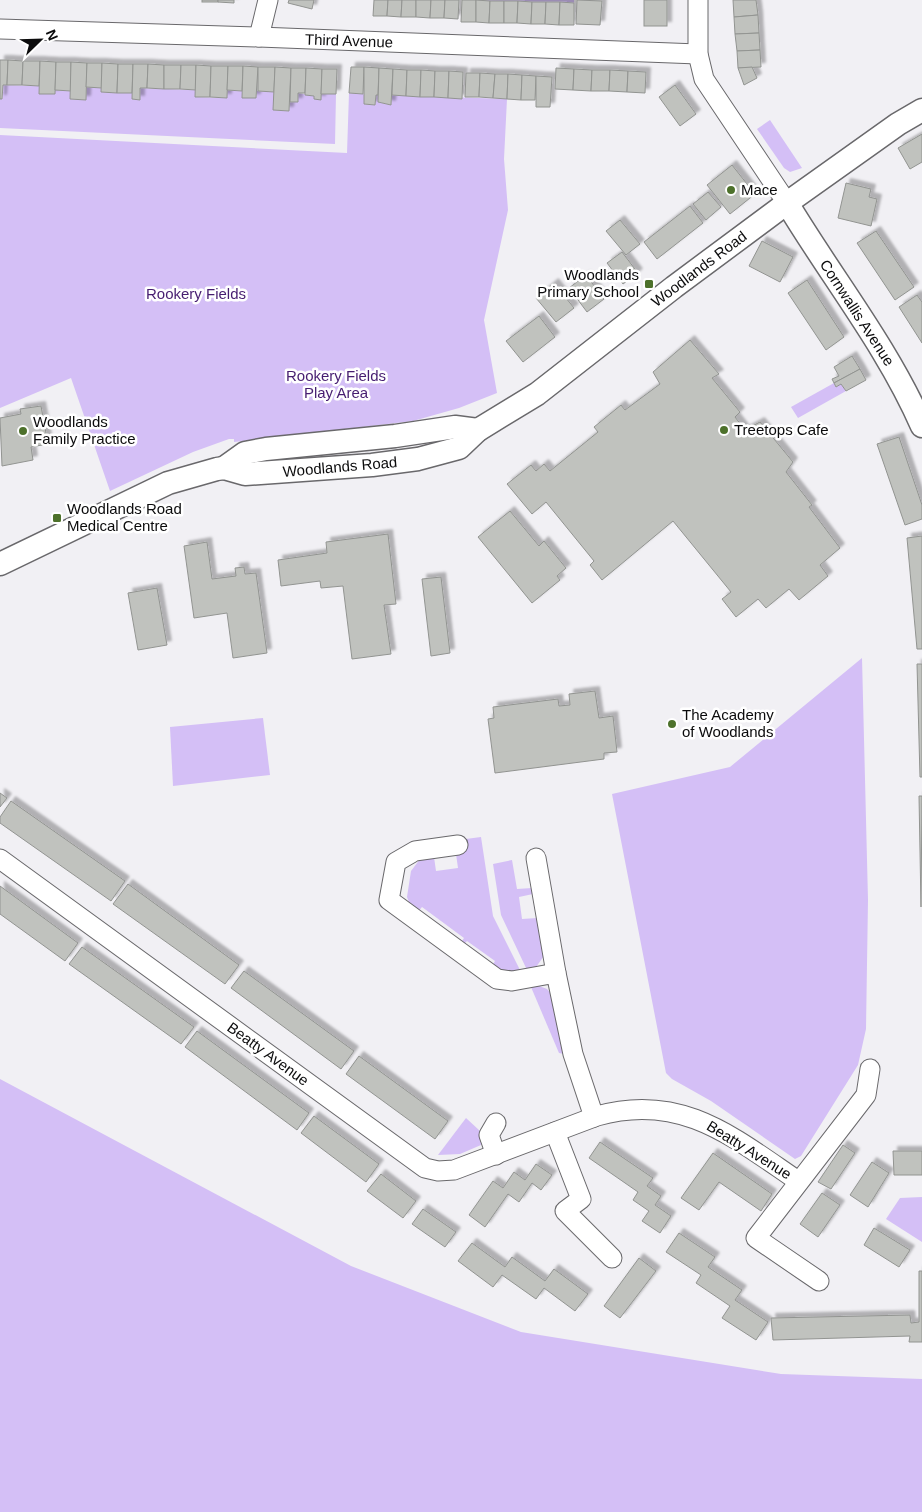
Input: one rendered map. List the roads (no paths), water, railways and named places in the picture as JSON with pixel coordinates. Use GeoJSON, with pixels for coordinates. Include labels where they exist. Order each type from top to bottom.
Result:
{"type":"FeatureCollection","features":[{"type":"Feature","properties":{"kind":"street"},"geometry":{"type":"LineString","coordinates":[[259,37],[268,0]]}},
{"type":"Feature","properties":{"kind":"street"},"geometry":{"type":"LineString","coordinates":[[698,0],[698,54],[702,77],[787,203]]}},
{"type":"Feature","properties":{"kind":"street","name":"Third Avenue"},"geometry":{"type":"LineString","coordinates":[[0,29],[698,54]]}},
{"type":"Feature","properties":{"kind":"street","name":"Woodlands Road"},"geometry":{"type":"LineString","coordinates":[[0,564],[168,483],[224,468],[245,474],[345,468],[418,459],[459,448],[478,430],[537,394],[674,287],[787,203],[898,124],[922,110]]}},
{"type":"Feature","properties":{"kind":"street","name":"Cornwallis Avenue"},"geometry":{"type":"LineString","coordinates":[[787,203],[884,352],[909,397],[922,426]]}},
{"type":"Feature","properties":{"kind":"street"},"geometry":{"type":"LineString","coordinates":[[458,845],[415,851],[396,862],[389,900],[497,978],[512,981],[556,973]]}},
{"type":"Feature","properties":{"kind":"street"},"geometry":{"type":"LineString","coordinates":[[536,858],[556,973],[574,1059],[594,1117]]}},
{"type":"Feature","properties":{"kind":"street","name":"Beatty Avenue"},"geometry":{"type":"LineString","coordinates":[[0,859],[421,1166],[438,1171],[451,1171],[594,1117],[620,1110],[666,1110],[688,1116],[720,1129],[798,1181]]}},
{"type":"Feature","properties":{"kind":"street","name":"Beatty Avenue"},"geometry":{"type":"LineString","coordinates":[[819,1281],[756,1238],[866,1095],[870,1069]]}},
{"type":"Feature","properties":{"kind":"street"},"geometry":{"type":"LineString","coordinates":[[496,1123],[489,1135],[496,1155]]}},
{"type":"Feature","properties":{"kind":"street"},"geometry":{"type":"LineString","coordinates":[[555,1132],[581,1199],[565,1211],[612,1258]]}},
{"type":"Feature","properties":{"kind":"place","name":"Mace"},"geometry":{"type":"Point","coordinates":[731,190]}},
{"type":"Feature","properties":{"kind":"place","name":"Woodlands Primary School"},"geometry":{"type":"Point","coordinates":[649,284]}},
{"type":"Feature","properties":{"kind":"place","name":"Treetops Cafe"},"geometry":{"type":"Point","coordinates":[724,430]}},
{"type":"Feature","properties":{"kind":"place","name":"Woodlands Family Practice"},"geometry":{"type":"Point","coordinates":[23,431]}},
{"type":"Feature","properties":{"kind":"place","name":"Woodlands Road Medical Centre"},"geometry":{"type":"Point","coordinates":[57,518]}},
{"type":"Feature","properties":{"kind":"place","name":"The Academy of Woodlands"},"geometry":{"type":"Point","coordinates":[672,724]}},
{"type":"Feature","properties":{"kind":"park label","name":"Rookery Fields"},"geometry":{"type":"Point","coordinates":[196,294]}},
{"type":"Feature","properties":{"kind":"park label","name":"Rookery Fields Play Area"},"geometry":{"type":"Point","coordinates":[336,384]}}]}
